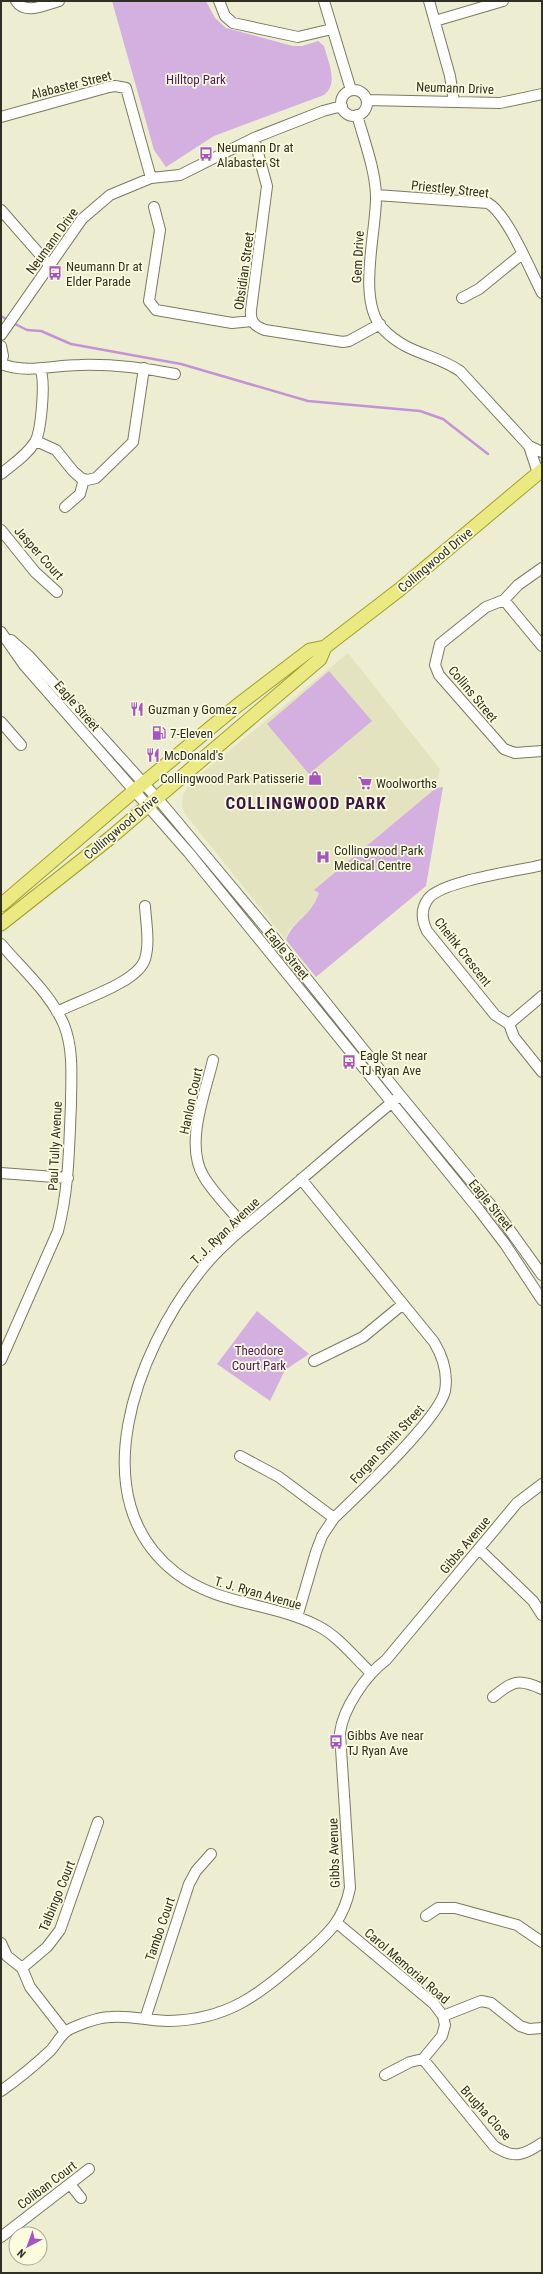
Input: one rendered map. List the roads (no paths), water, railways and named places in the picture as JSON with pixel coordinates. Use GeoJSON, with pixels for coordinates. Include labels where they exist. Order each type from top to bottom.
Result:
{"type":"FeatureCollection","features":[{"type":"Feature","properties":{"kind":"main road","name":"Collingwood Drive"},"geometry":{"type":"LineString","coordinates":[[1,906],[139,787],[310,650],[325,647],[399,590],[540,471]]}},
{"type":"Feature","properties":{"kind":"main road","name":"Collingwood Drive"},"geometry":{"type":"LineString","coordinates":[[1,924],[110,838],[320,659],[325,647]]}},
{"type":"Feature","properties":{"kind":"street"},"geometry":{"type":"LineString","coordinates":[[16,1],[19,7],[26,9],[59,1]]}},
{"type":"Feature","properties":{"kind":"street"},"geometry":{"type":"LineString","coordinates":[[219,1],[225,16],[233,22],[298,37],[332,29]]}},
{"type":"Feature","properties":{"kind":"street"},"geometry":{"type":"LineString","coordinates":[[324,1],[351,90]]}},
{"type":"Feature","properties":{"kind":"street"},"geometry":{"type":"LineString","coordinates":[[429,1],[450,76],[454,102]]}},
{"type":"Feature","properties":{"kind":"street"},"geometry":{"type":"LineString","coordinates":[[435,21],[503,1]]}},
{"type":"Feature","properties":{"kind":"street","name":"Alabaster Street"},"geometry":{"type":"LineString","coordinates":[[1,117],[108,87],[115,86],[126,88],[151,178]]}},
{"type":"Feature","properties":{"kind":"street"},"geometry":{"type":"LineString","coordinates":[[351,90],[359,91],[367,100],[365,110],[357,115],[347,113],[342,106],[342,98],[351,90]]}},
{"type":"Feature","properties":{"kind":"street","name":"Neumann Drive"},"geometry":{"type":"LineString","coordinates":[[367,100],[500,103],[542,94]]}},
{"type":"Feature","properties":{"kind":"street","name":"Neumann Drive"},"geometry":{"type":"LineString","coordinates":[[1,335],[82,219],[110,195],[151,178],[180,174],[254,138],[323,111],[342,106]]}},
{"type":"Feature","properties":{"kind":"street","name":"Gem Drive"},"geometry":{"type":"LineString","coordinates":[[357,115],[376,195],[369,280],[370,296],[380,324],[405,347],[448,363],[460,371],[529,446],[540,471]]}},
{"type":"Feature","properties":{"kind":"street","name":"Obsidian Street"},"geometry":{"type":"LineString","coordinates":[[254,138],[267,186],[251,310],[252,321],[258,327],[265,330],[343,342],[350,340],[380,324]]}},
{"type":"Feature","properties":{"kind":"street","name":"Priestley Street"},"geometry":{"type":"LineString","coordinates":[[376,195],[488,203],[500,213],[542,293]]}},
{"type":"Feature","properties":{"kind":"street"},"geometry":{"type":"LineString","coordinates":[[154,207],[160,230],[149,301],[152,307],[156,310],[232,323],[252,321]]}},
{"type":"Feature","properties":{"kind":"street"},"geometry":{"type":"LineString","coordinates":[[1,210],[50,266]]}},
{"type":"Feature","properties":{"kind":"street"},"geometry":{"type":"LineString","coordinates":[[462,298],[479,289],[522,254]]}},
{"type":"Feature","properties":{"kind":"street"},"geometry":{"type":"LineString","coordinates":[[1,346],[3,356],[1,363],[21,370],[80,365],[144,368],[175,374]]}},
{"type":"Feature","properties":{"kind":"street"},"geometry":{"type":"LineString","coordinates":[[36,441],[56,450],[73,471],[84,479],[96,478],[133,442],[144,368]]}},
{"type":"Feature","properties":{"kind":"street"},"geometry":{"type":"LineString","coordinates":[[1,474],[23,456],[36,441],[44,387],[40,369]]}},
{"type":"Feature","properties":{"kind":"street","name":"Gem Drive"},"geometry":{"type":"LineString","coordinates":[[529,446],[542,452]]}},
{"type":"Feature","properties":{"kind":"street"},"geometry":{"type":"LineString","coordinates":[[65,507],[80,494],[84,479]]}},
{"type":"Feature","properties":{"kind":"street","name":"Jasper Court"},"geometry":{"type":"LineString","coordinates":[[1,530],[35,572],[57,592]]}},
{"type":"Feature","properties":{"kind":"street","name":"Collins Street"},"geometry":{"type":"LineString","coordinates":[[542,568],[518,585],[504,600],[486,607],[443,641],[436,653],[435,665],[439,675],[504,749],[514,753],[542,751]]}},
{"type":"Feature","properties":{"kind":"street"},"geometry":{"type":"LineString","coordinates":[[504,600],[542,646]]}},
{"type":"Feature","properties":{"kind":"street","name":"Eagle Street"},"geometry":{"type":"LineString","coordinates":[[1,632],[29,656],[139,787],[299,967],[400,1095],[499,1215],[542,1275]]}},
{"type":"Feature","properties":{"kind":"street"},"geometry":{"type":"LineString","coordinates":[[1,722],[21,745]]}},
{"type":"Feature","properties":{"kind":"street","name":"Eagle Street"},"geometry":{"type":"LineString","coordinates":[[152,801],[391,1103],[505,1244],[542,1300]]}},
{"type":"Feature","properties":{"kind":"street","name":"Cheihk Crescent"},"geometry":{"type":"LineString","coordinates":[[542,866],[460,883],[438,891],[428,899],[423,908],[423,924],[427,932],[495,1014],[509,1024],[514,1037],[542,1072]]}},
{"type":"Feature","properties":{"kind":"street"},"geometry":{"type":"LineString","coordinates":[[57,1012],[130,977],[140,967],[145,960],[146,949],[145,906]]}},
{"type":"Feature","properties":{"kind":"street","name":"Paul Tully Avenue"},"geometry":{"type":"LineString","coordinates":[[1,944],[57,1012],[65,1027],[72,1068],[68,1178],[58,1231],[1,1360]]}},
{"type":"Feature","properties":{"kind":"street"},"geometry":{"type":"LineString","coordinates":[[509,1024],[542,996]]}},
{"type":"Feature","properties":{"kind":"street","name":"Hanlon Court"},"geometry":{"type":"LineString","coordinates":[[213,1060],[196,1135],[195,1150],[203,1177],[245,1227]]}},
{"type":"Feature","properties":{"kind":"street","name":"T. J. Ryan Avenue"},"geometry":{"type":"LineString","coordinates":[[370,1672],[325,1631],[297,1617],[219,1597],[196,1587],[175,1573],[160,1558],[138,1527],[130,1506],[125,1484],[123,1462],[125,1439],[142,1373],[157,1340],[199,1273],[245,1227],[400,1095]]}},
{"type":"Feature","properties":{"kind":"street"},"geometry":{"type":"LineString","coordinates":[[1,1173],[68,1178]]}},
{"type":"Feature","properties":{"kind":"street","name":"Forgan Smith Street"},"geometry":{"type":"LineString","coordinates":[[297,1617],[322,1536],[334,1518],[429,1420],[441,1401],[445,1391],[446,1379],[442,1355],[434,1342],[301,1179]]}},
{"type":"Feature","properties":{"kind":"street"},"geometry":{"type":"LineString","coordinates":[[314,1361],[363,1337],[403,1304]]}},
{"type":"Feature","properties":{"kind":"street"},"geometry":{"type":"LineString","coordinates":[[240,1456],[279,1477],[334,1518]]}},
{"type":"Feature","properties":{"kind":"street","name":"Gibbs Avenue"},"geometry":{"type":"LineString","coordinates":[[65,2032],[95,2020],[110,2017],[167,2021],[191,2019],[237,2007],[252,1998],[284,1973],[322,1939],[337,1923],[344,1912],[350,1888],[340,1733],[346,1708],[370,1672],[386,1660],[517,1503],[542,1484]]}},
{"type":"Feature","properties":{"kind":"street"},"geometry":{"type":"LineString","coordinates":[[479,1548],[533,1601],[542,1615]]}},
{"type":"Feature","properties":{"kind":"street"},"geometry":{"type":"LineString","coordinates":[[493,1697],[508,1685],[518,1682],[527,1682],[542,1689]]}},
{"type":"Feature","properties":{"kind":"street","name":"Talbingo Court"},"geometry":{"type":"LineString","coordinates":[[22,1968],[47,1948],[60,1930],[98,1822]]}},
{"type":"Feature","properties":{"kind":"street","name":"Tambo Court"},"geometry":{"type":"LineString","coordinates":[[145,2019],[189,1884],[196,1871],[211,1854]]}},
{"type":"Feature","properties":{"kind":"street"},"geometry":{"type":"LineString","coordinates":[[426,1916],[438,1908],[455,1908],[516,1925],[542,1942]]}},
{"type":"Feature","properties":{"kind":"street","name":"Carol Memorial Road"},"geometry":{"type":"LineString","coordinates":[[337,1923],[434,2004],[444,2016],[445,2025],[442,2036],[423,2059]]}},
{"type":"Feature","properties":{"kind":"street"},"geometry":{"type":"LineString","coordinates":[[1,1943],[7,1956],[22,1968],[30,1987],[65,2032],[51,2050],[1,2091]]}},
{"type":"Feature","properties":{"kind":"street"},"geometry":{"type":"LineString","coordinates":[[444,2016],[481,2001],[491,2003],[520,2026],[542,2028]]}},
{"type":"Feature","properties":{"kind":"street"},"geometry":{"type":"LineString","coordinates":[[385,2075],[410,2062],[423,2059]]}},
{"type":"Feature","properties":{"kind":"street","name":"Brugha Close"},"geometry":{"type":"LineString","coordinates":[[423,2059],[494,2146],[507,2154],[520,2155],[530,2152],[542,2143]]}},
{"type":"Feature","properties":{"kind":"street","name":"Coliban Court"},"geometry":{"type":"LineString","coordinates":[[1,2236],[89,2169]]}},
{"type":"Feature","properties":{"kind":"street"},"geometry":{"type":"LineString","coordinates":[[70,2184],[81,2198]]}},
{"type":"Feature","properties":{"kind":"waterway"},"geometry":{"type":"LineString","coordinates":[[1,316],[9,321]]}},
{"type":"Feature","properties":{"kind":"waterway"},"geometry":{"type":"LineString","coordinates":[[13,323],[27,330],[41,331],[71,344],[181,364],[308,401],[420,411],[443,419],[488,454]]}},
{"type":"Feature","properties":{"kind":"place","name":"Neumann Dr at Alabaster St"},"geometry":{"type":"Point","coordinates":[206,154]}},
{"type":"Feature","properties":{"kind":"place","name":"Neumann Dr at Elder Parade"},"geometry":{"type":"Point","coordinates":[55,273]}},
{"type":"Feature","properties":{"kind":"place","name":"Guzman y Gomez"},"geometry":{"type":"Point","coordinates":[137,709]}},
{"type":"Feature","properties":{"kind":"place","name":"7-Eleven"},"geometry":{"type":"Point","coordinates":[159,733]}},
{"type":"Feature","properties":{"kind":"place","name":"McDonald's"},"geometry":{"type":"Point","coordinates":[153,755]}},
{"type":"Feature","properties":{"kind":"place","name":"Collingwood Park Patisserie"},"geometry":{"type":"Point","coordinates":[315,778]}},
{"type":"Feature","properties":{"kind":"place","name":"Woolworths"},"geometry":{"type":"Point","coordinates":[365,783]}},
{"type":"Feature","properties":{"kind":"place","name":"Collingwood Park Medical Centre"},"geometry":{"type":"Point","coordinates":[323,857]}},
{"type":"Feature","properties":{"kind":"place","name":"Eagle St near TJ Ryan Ave"},"geometry":{"type":"Point","coordinates":[349,1062]}},
{"type":"Feature","properties":{"kind":"place","name":"Gibbs Ave near TJ Ryan Ave"},"geometry":{"type":"Point","coordinates":[336,1742]}},
{"type":"Feature","properties":{"kind":"district","name":"COLLINGWOOD PARK"},"geometry":{"type":"Point","coordinates":[306,803]}},
{"type":"Feature","properties":{"kind":"park label","name":"Hilltop Park"},"geometry":{"type":"Point","coordinates":[196,79]}},
{"type":"Feature","properties":{"kind":"park label","name":"Theodore Court Park"},"geometry":{"type":"Point","coordinates":[259,1358]}}]}
